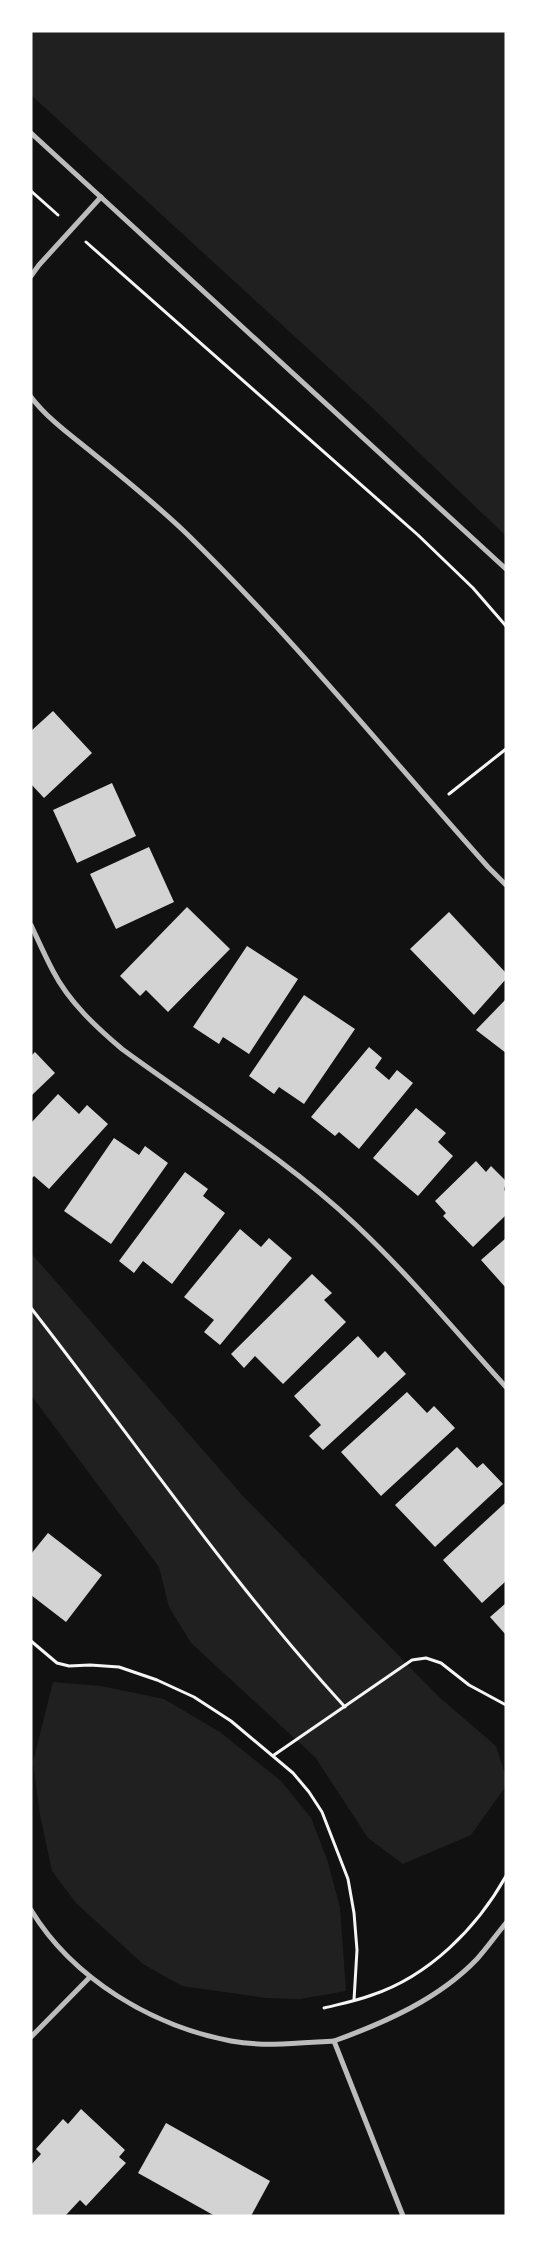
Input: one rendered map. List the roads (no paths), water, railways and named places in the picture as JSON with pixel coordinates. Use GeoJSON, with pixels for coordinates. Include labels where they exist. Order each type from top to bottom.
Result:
{"type":"FeatureCollection","features":[{"type":"Feature","properties":{"kind":"street"},"geometry":{"type":"LineString","coordinates":[[31,133],[506,569]]}},
{"type":"Feature","properties":{"kind":"street"},"geometry":{"type":"LineString","coordinates":[[31,276],[101,197]]}},
{"type":"Feature","properties":{"kind":"street"},"geometry":{"type":"LineString","coordinates":[[31,397],[57,424],[148,498],[180,527],[253,600],[482,861],[506,885]]}},
{"type":"Feature","properties":{"kind":"street"},"geometry":{"type":"LineString","coordinates":[[31,925],[54,972],[73,1000],[96,1027],[138,1061],[291,1169],[356,1225],[396,1265],[506,1387]]}},
{"type":"Feature","properties":{"kind":"street"},"geometry":{"type":"LineString","coordinates":[[31,1910],[39,1923],[90,1977],[157,2017],[196,2032],[232,2041],[268,2044],[334,2041],[366,2030],[400,2013],[453,1980],[476,1960],[506,1923]]}},
{"type":"Feature","properties":{"kind":"street"},"geometry":{"type":"LineString","coordinates":[[31,2037],[90,1977]]}},
{"type":"Feature","properties":{"kind":"street"},"geometry":{"type":"LineString","coordinates":[[334,2041],[403,2216]]}}]}
